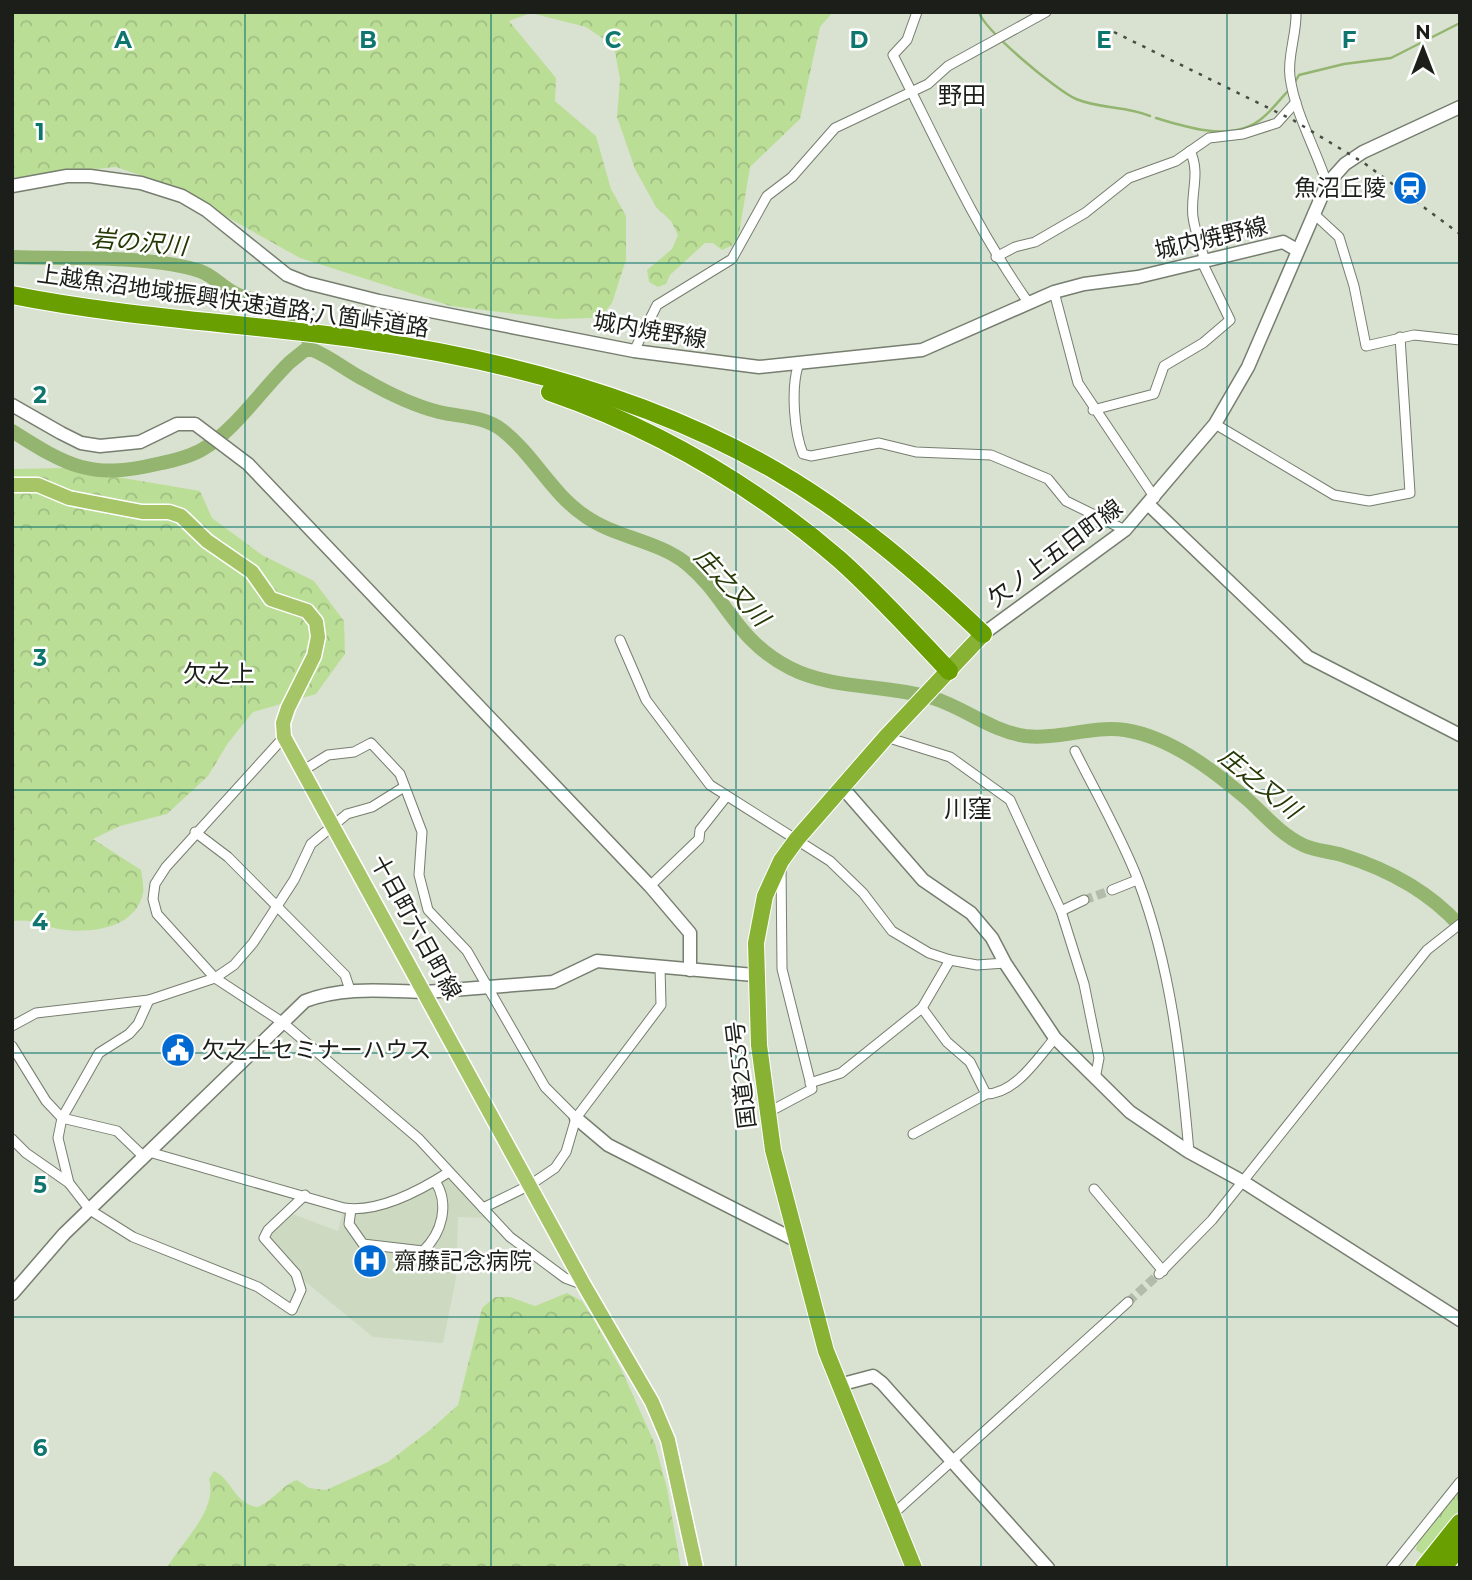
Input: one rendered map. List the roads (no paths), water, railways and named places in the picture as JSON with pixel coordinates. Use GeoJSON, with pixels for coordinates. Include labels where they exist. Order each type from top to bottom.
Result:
{"type":"FeatureCollection","features":[{"type":"Feature","properties":{"kind":"highway","name":"上越魚沼地域振興快速道路;八箇峠道路"},"geometry":{"type":"LineString","coordinates":[[20,296],[79,307],[326,335],[446,356]]}},
{"type":"Feature","properties":{"kind":"highway"},"geometry":{"type":"LineString","coordinates":[[446,356],[492,365],[604,396],[683,425],[775,470],[898,556],[983,635]]}},
{"type":"Feature","properties":{"kind":"highway"},"geometry":{"type":"LineString","coordinates":[[446,356],[587,405],[682,449],[729,477],[764,499],[842,562],[949,671]]}},
{"type":"Feature","properties":{"kind":"highway","name":"国道253号"},"geometry":{"type":"LineString","coordinates":[[914,1568],[822,1339],[797,1241],[767,1113],[754,975],[756,943],[763,907],[781,862],[797,839],[886,737],[983,635]]}},
{"type":"Feature","properties":{"kind":"highway"},"geometry":{"type":"LineString","coordinates":[[1424,1568],[1460,1523]]}},
{"type":"Feature","properties":{"kind":"highway"},"geometry":{"type":"LineString","coordinates":[[1443,1568],[1460,1546]]}},
{"type":"Feature","properties":{"kind":"main road"},"geometry":{"type":"LineString","coordinates":[[12,485],[38,485],[69,498],[142,512],[169,512],[181,516],[207,541],[252,572],[271,599],[307,611],[316,622],[314,656],[288,708],[283,723],[284,737]]}},
{"type":"Feature","properties":{"kind":"main road","name":"十日町六日町線"},"geometry":{"type":"LineString","coordinates":[[284,737],[584,1284],[652,1402],[668,1440],[696,1568]]}},
{"type":"Feature","properties":{"kind":"street"},"geometry":{"type":"LineString","coordinates":[[917,12],[907,40],[893,55],[996,257],[1028,302]]}},
{"type":"Feature","properties":{"kind":"street"},"geometry":{"type":"LineString","coordinates":[[634,351],[657,305],[732,260],[767,196],[792,177],[835,128],[928,84],[948,66],[1046,12]]}},
{"type":"Feature","properties":{"kind":"street"},"geometry":{"type":"LineString","coordinates":[[1296,12],[1297,28],[1289,73],[1296,102],[1327,184]]}},
{"type":"Feature","properties":{"kind":"street"},"geometry":{"type":"LineString","coordinates":[[996,257],[1015,247],[1035,242],[1074,218],[1129,178],[1176,161],[1209,138],[1243,134],[1277,122],[1296,102]]}},
{"type":"Feature","properties":{"kind":"street","name":"欠ノ上五日町線"},"geometry":{"type":"LineString","coordinates":[[983,635],[1125,530],[1152,502],[1215,425],[1248,367],[1327,184],[1345,164],[1363,152],[1460,107]]}},
{"type":"Feature","properties":{"kind":"street"},"geometry":{"type":"LineString","coordinates":[[1093,410],[1154,394],[1164,366],[1203,342],[1230,320],[1203,261],[1193,220],[1191,198],[1196,180],[1189,151]]}},
{"type":"Feature","properties":{"kind":"street","name":"城内焼野線"},"geometry":{"type":"LineString","coordinates":[[12,186],[67,176],[90,176],[141,183],[182,197],[206,210],[288,275],[307,283],[379,301],[634,351],[732,365],[798,366],[922,350],[1054,292],[1283,242],[1297,250]]}},
{"type":"Feature","properties":{"kind":"street"},"geometry":{"type":"LineString","coordinates":[[1313,213],[1339,237],[1354,286],[1366,346],[1414,335],[1460,340]]}},
{"type":"Feature","properties":{"kind":"street"},"geometry":{"type":"LineString","coordinates":[[1054,292],[1078,383],[1152,502],[1308,657],[1460,735]]}},
{"type":"Feature","properties":{"kind":"street"},"geometry":{"type":"LineString","coordinates":[[1215,425],[1334,495],[1369,501],[1410,493],[1400,337]]}},
{"type":"Feature","properties":{"kind":"street"},"geometry":{"type":"LineString","coordinates":[[798,366],[794,380],[795,420],[803,454],[811,456],[879,443],[916,452],[991,455],[1048,479],[1066,500],[1125,530]]}},
{"type":"Feature","properties":{"kind":"street"},"geometry":{"type":"LineString","coordinates":[[12,405],[81,443],[100,446],[141,442],[177,424],[200,426],[248,464],[650,886],[690,933],[690,970]]}},
{"type":"Feature","properties":{"kind":"street"},"geometry":{"type":"LineString","coordinates":[[620,640],[646,700],[710,785],[830,861],[863,893],[892,931],[929,953],[950,960],[977,965],[1005,963]]}},
{"type":"Feature","properties":{"kind":"street"},"geometry":{"type":"LineString","coordinates":[[284,737],[166,867],[155,884],[153,899],[158,914],[215,978],[282,1022],[419,1139],[510,1237],[565,1278],[584,1284]]}},
{"type":"Feature","properties":{"kind":"street"},"geometry":{"type":"LineString","coordinates":[[886,737],[950,757],[1010,800],[1061,911],[1084,984],[1099,1058],[1095,1079]]}},
{"type":"Feature","properties":{"kind":"street"},"geometry":{"type":"LineString","coordinates":[[304,770],[328,755],[354,752],[371,743],[400,774],[422,832],[419,875],[428,910],[467,951],[545,1087],[576,1118],[608,1144],[797,1241]]}},
{"type":"Feature","properties":{"kind":"street"},"geometry":{"type":"LineString","coordinates":[[1075,751],[1138,880],[1178,1033],[1189,1152]]}},
{"type":"Feature","properties":{"kind":"street"},"geometry":{"type":"LineString","coordinates":[[12,1026],[36,1013],[149,1000],[215,978],[234,965],[253,943],[311,844],[346,814],[372,807],[404,786]]}},
{"type":"Feature","properties":{"kind":"street"},"geometry":{"type":"LineString","coordinates":[[842,787],[923,880],[971,913],[992,938],[1005,963],[1055,1038],[1130,1112],[1189,1152],[1242,1181],[1460,1320]]}},
{"type":"Feature","properties":{"kind":"street"},"geometry":{"type":"LineString","coordinates":[[650,886],[699,839],[700,830],[726,797]]}},
{"type":"Feature","properties":{"kind":"street"},"geometry":{"type":"LineString","coordinates":[[195,832],[228,858],[345,975],[350,990]]}},
{"type":"Feature","properties":{"kind":"street"},"geometry":{"type":"LineString","coordinates":[[767,1113],[812,1089],[782,969],[781,862]]}},
{"type":"Feature","properties":{"kind":"street"},"geometry":{"type":"LineString","coordinates":[[1112,890],[1138,880]]}},
{"type":"Feature","properties":{"kind":"street"},"geometry":{"type":"LineString","coordinates":[[1061,911],[1084,900]]}},
{"type":"Feature","properties":{"kind":"street"},"geometry":{"type":"LineString","coordinates":[[1094,1189],[1161,1272],[1193,1242],[1427,950],[1460,924]]}},
{"type":"Feature","properties":{"kind":"street"},"geometry":{"type":"LineString","coordinates":[[810,1083],[841,1073],[922,1008],[950,960]]}},
{"type":"Feature","properties":{"kind":"street"},"geometry":{"type":"LineString","coordinates":[[12,1294],[64,1234],[305,1001],[326,993],[350,990],[426,992],[491,989],[553,982],[597,961],[754,975]]}},
{"type":"Feature","properties":{"kind":"street"},"geometry":{"type":"LineString","coordinates":[[483,1208],[530,1185],[555,1168],[566,1152],[576,1118],[661,1005],[660,967]]}},
{"type":"Feature","properties":{"kind":"street"},"geometry":{"type":"LineString","coordinates":[[69,1183],[58,1138],[62,1118],[99,1053],[130,1034],[138,1024],[149,1000]]}},
{"type":"Feature","properties":{"kind":"street"},"geometry":{"type":"LineString","coordinates":[[922,1008],[947,1042],[970,1062],[986,1094]]}},
{"type":"Feature","properties":{"kind":"street"},"geometry":{"type":"LineString","coordinates":[[913,1134],[986,1094],[999,1094],[1026,1072],[1055,1038]]}},
{"type":"Feature","properties":{"kind":"street"},"geometry":{"type":"LineString","coordinates":[[12,1046],[46,1101],[62,1118],[117,1131],[146,1155],[363,1211],[435,1181],[449,1172]]}},
{"type":"Feature","properties":{"kind":"street"},"geometry":{"type":"LineString","coordinates":[[12,1139],[26,1153],[69,1183],[90,1210],[133,1237],[258,1287],[292,1310],[301,1290],[296,1275],[264,1238],[268,1230],[305,1195]]}},
{"type":"Feature","properties":{"kind":"street"},"geometry":{"type":"LineString","coordinates":[[351,1209],[349,1224],[363,1244],[423,1251],[434,1241],[440,1228],[441,1192],[435,1181]]}},
{"type":"Feature","properties":{"kind":"street"},"geometry":{"type":"LineString","coordinates":[[892,1515],[1128,1302]]}},
{"type":"Feature","properties":{"kind":"street"},"geometry":{"type":"LineString","coordinates":[[839,1385],[873,1376],[953,1460],[1048,1568]]}},
{"type":"Feature","properties":{"kind":"street"},"geometry":{"type":"LineString","coordinates":[[1391,1568],[1460,1482]]}},
{"type":"Feature","properties":{"kind":"waterway"},"geometry":{"type":"LineString","coordinates":[[979,12],[1007,45],[1067,94],[1085,102],[1150,116]]}},
{"type":"Feature","properties":{"kind":"waterway"},"geometry":{"type":"LineString","coordinates":[[1295,82],[1299,75],[1344,64],[1391,58],[1460,23]]}},
{"type":"Feature","properties":{"kind":"waterway"},"geometry":{"type":"LineString","coordinates":[[1156,118],[1203,130],[1239,130],[1261,119],[1287,92]]}},
{"type":"Feature","properties":{"kind":"waterway","name":"岩の沢川"},"geometry":{"type":"LineString","coordinates":[[12,257],[133,260],[200,271],[235,294],[289,312],[308,340]]}},
{"type":"Feature","properties":{"kind":"waterway","name":"庄之又川"},"geometry":{"type":"LineString","coordinates":[[12,431],[49,453],[80,467],[114,471],[175,460],[198,452],[215,441],[290,362],[305,350],[313,350],[391,394],[439,412],[480,419],[495,425],[524,451],[562,496],[585,516],[610,529],[663,549],[687,564],[701,577],[756,645],[790,668],[824,680],[933,698],[1001,729],[1025,736],[1113,729],[1158,740],[1190,756],[1220,777],[1295,841],[1391,874],[1420,891],[1460,926]]}},
{"type":"Feature","properties":{"kind":"tunnel"},"geometry":{"type":"LineString","coordinates":[[1084,900],[1112,890]]}},
{"type":"Feature","properties":{"kind":"tunnel"},"geometry":{"type":"LineString","coordinates":[[1128,1302],[1159,1274]]}},
{"type":"Feature","properties":{"kind":"railway"},"geometry":{"type":"LineString","coordinates":[[1114,32],[1293,120],[1364,163],[1460,234]]}},
{"type":"Feature","properties":{"kind":"place","name":"魚沼丘陵"},"geometry":{"type":"Point","coordinates":[1410,188]}},
{"type":"Feature","properties":{"kind":"place","name":"欠之上セミナーハウス"},"geometry":{"type":"Point","coordinates":[178,1050]}},
{"type":"Feature","properties":{"kind":"place","name":"齋藤記念病院"},"geometry":{"type":"Point","coordinates":[370,1261]}},
{"type":"Feature","properties":{"kind":"district","name":"野田"},"geometry":{"type":"Point","coordinates":[962,95]}},
{"type":"Feature","properties":{"kind":"district","name":"欠之上"},"geometry":{"type":"Point","coordinates":[219,673]}},
{"type":"Feature","properties":{"kind":"district","name":"川窪"},"geometry":{"type":"Point","coordinates":[968,808]}}]}
